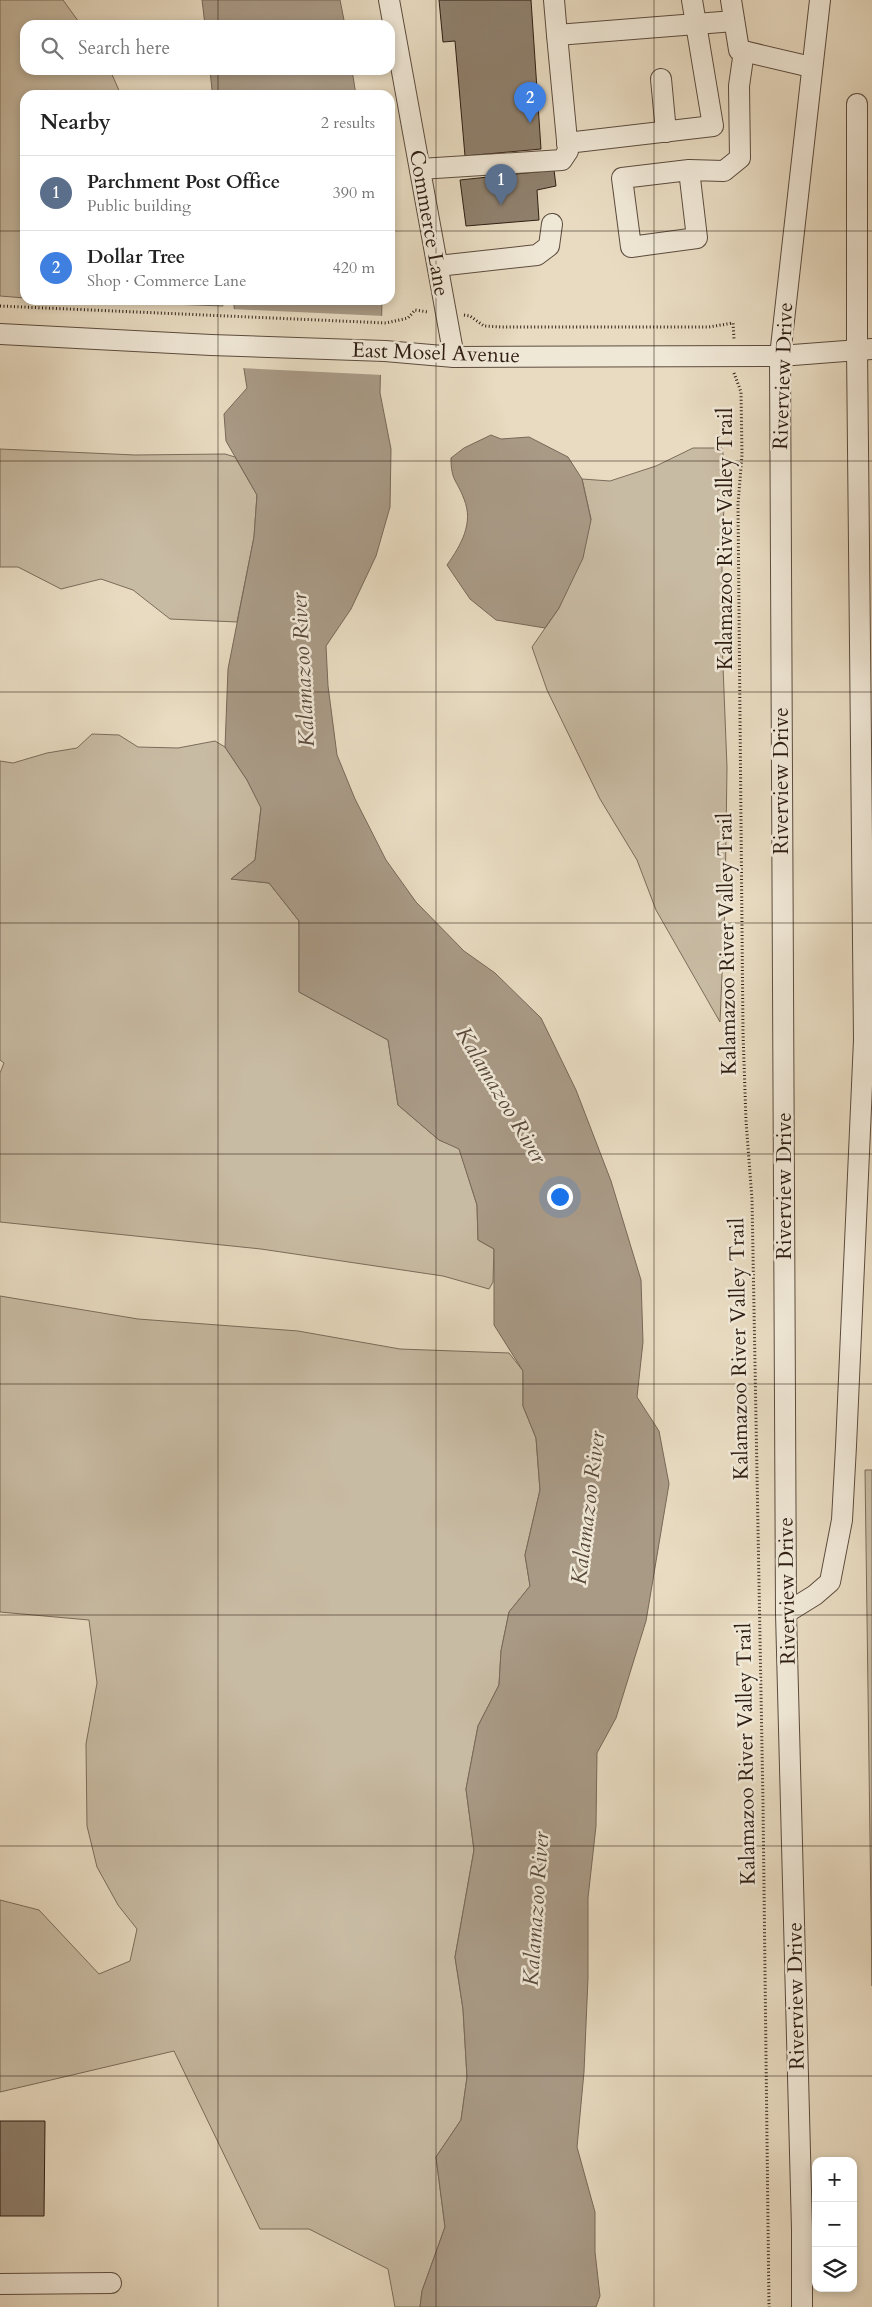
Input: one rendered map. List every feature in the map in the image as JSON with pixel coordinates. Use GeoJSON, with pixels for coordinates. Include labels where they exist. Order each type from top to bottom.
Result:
{"type":"FeatureCollection","features":[{"type":"Feature","properties":{"kind":"street","name":"Commerce Lane"},"geometry":{"type":"LineString","coordinates":[[389,0],[393,20]]}},
{"type":"Feature","properties":{"kind":"street"},"geometry":{"type":"LineString","coordinates":[[420,169],[562,160],[568,151],[554,0]]}},
{"type":"Feature","properties":{"kind":"street"},"geometry":{"type":"LineString","coordinates":[[567,143],[713,126],[692,0]]}},
{"type":"Feature","properties":{"kind":"street"},"geometry":{"type":"LineString","coordinates":[[731,0],[739,50],[811,67]]}},
{"type":"Feature","properties":{"kind":"street","name":"Riverview Drive"},"geometry":{"type":"LineString","coordinates":[[802,2307],[802,2230],[786,1613],[780,356],[820,0]]}},
{"type":"Feature","properties":{"kind":"street"},"geometry":{"type":"LineString","coordinates":[[557,35],[734,21]]}},
{"type":"Feature","properties":{"kind":"street","name":"Commerce Lane"},"geometry":{"type":"LineString","coordinates":[[395,33],[454,356]]}},
{"type":"Feature","properties":{"kind":"street"},"geometry":{"type":"LineString","coordinates":[[689,170],[697,238],[631,247],[622,178],[689,170],[724,171],[740,158],[739,86],[744,51]]}},
{"type":"Feature","properties":{"kind":"street"},"geometry":{"type":"LineString","coordinates":[[661,79],[666,132]]}},
{"type":"Feature","properties":{"kind":"street"},"geometry":{"type":"LineString","coordinates":[[786,1613],[815,1595],[830,1582],[842,1520],[845,1464],[864,1040],[864,349],[857,104]]}},
{"type":"Feature","properties":{"kind":"street"},"geometry":{"type":"LineString","coordinates":[[438,266],[537,255],[549,246],[552,224]]}},
{"type":"Feature","properties":{"kind":"street","name":"East Mosel Avenue"},"geometry":{"type":"LineString","coordinates":[[0,334],[211,345],[385,350],[454,356],[780,356],[864,349]]}},
{"type":"Feature","properties":{"kind":"street"},"geometry":{"type":"LineString","coordinates":[[0,2284],[111,2283]]}},
{"type":"Feature","properties":{"kind":"path","name":"Kalamazoo River Valley Trail"},"geometry":{"type":"LineString","coordinates":[[0,306],[386,322],[408,318],[415,310],[470,316],[484,326],[502,327],[708,327],[733,323],[734,377],[740,392],[741,467],[738,504],[743,1033],[745,1102],[752,1199],[763,1803],[769,2307]]}},
{"type":"Feature","properties":{"kind":"shaded area"},"geometry":{"type":"Polygon","coordinates":[[[0,0],[63,0],[77,20],[20,20],[20,75],[112,75],[119,90],[20,90],[20,298],[0,296],[0,0]]]}},
{"type":"Feature","properties":{"kind":"shaded area"},"geometry":{"type":"Polygon","coordinates":[[[693,448],[722,448],[726,471],[722,544],[722,641],[727,767],[725,905],[720,1022],[656,910],[637,860],[600,799],[547,690],[532,647],[559,608],[591,519],[582,479],[610,481],[656,466],[693,448]]]}},
{"type":"Feature","properties":{"kind":"shaded area"},"geometry":{"type":"Polygon","coordinates":[[[0,449],[135,455],[225,454],[235,457],[257,495],[254,537],[237,622],[170,619],[133,590],[101,579],[61,589],[18,567],[0,567],[0,449]]]}},
{"type":"Feature","properties":{"kind":"shaded area"},"geometry":{"type":"Polygon","coordinates":[[[92,734],[119,735],[138,747],[178,748],[215,741],[225,747],[247,780],[261,807],[255,860],[231,879],[269,883],[299,921],[299,992],[388,1040],[398,1105],[439,1140],[459,1148],[477,1205],[478,1240],[494,1249],[493,1282],[489,1289],[443,1276],[261,1249],[0,1222],[0,1073],[4,1063],[0,1060],[0,761],[13,763],[47,753],[77,748],[92,734]]]}},
{"type":"Feature","properties":{"kind":"shaded area"},"geometry":{"type":"Polygon","coordinates":[[[0,1296],[138,1319],[298,1331],[400,1349],[509,1353],[523,1371],[523,1406],[536,1438],[540,1490],[525,1555],[530,1586],[509,1612],[501,1651],[499,1685],[478,1726],[466,1789],[474,1850],[455,1957],[463,2009],[467,2077],[461,2120],[436,2157],[445,2227],[422,2291],[420,2307],[395,2307],[388,2269],[309,2229],[260,2229],[174,2051],[0,2092],[0,1900],[39,1910],[99,1974],[130,1961],[137,1929],[118,1905],[97,1867],[87,1826],[86,1744],[97,1683],[89,1620],[0,1612],[0,1296]]]}},
{"type":"Feature","properties":{"kind":"shaded area"},"geometry":{"type":"Polygon","coordinates":[[[865,1470],[872,1470],[872,1986],[865,1470]]]}},
{"type":"Feature","properties":{"kind":"water"},"geometry":{"type":"Polygon","coordinates":[[[202,0],[340,0],[344,20],[204,20],[202,0]]]}},
{"type":"Feature","properties":{"kind":"water"},"geometry":{"type":"Polygon","coordinates":[[[210,75],[353,75],[355,90],[212,90],[210,75]]]}},
{"type":"Feature","properties":{"kind":"water","name":"Kalamazoo River"},"geometry":{"type":"Polygon","coordinates":[[[234,305],[382,305],[380,393],[391,449],[390,507],[376,556],[351,609],[326,646],[328,686],[337,755],[355,799],[386,860],[416,902],[464,951],[495,973],[541,1018],[576,1090],[611,1181],[641,1280],[643,1342],[637,1397],[659,1431],[669,1484],[646,1621],[616,1718],[597,1753],[596,1826],[588,1898],[588,1978],[584,2072],[577,2147],[595,2212],[595,2252],[600,2296],[596,2307],[420,2307],[422,2291],[445,2227],[436,2157],[461,2120],[467,2077],[463,2009],[455,1957],[474,1850],[466,1789],[478,1726],[499,1685],[501,1651],[509,1612],[530,1586],[525,1555],[540,1490],[536,1438],[523,1406],[523,1371],[494,1325],[494,1249],[478,1240],[477,1205],[459,1149],[439,1140],[398,1105],[388,1040],[299,992],[299,921],[269,883],[231,879],[255,860],[261,808],[247,780],[225,747],[228,669],[254,537],[257,495],[226,441],[224,414],[247,388],[234,305]]]}},
{"type":"Feature","properties":{"kind":"water"},"geometry":{"type":"Polygon","coordinates":[[[491,435],[501,439],[529,437],[568,457],[582,479],[591,520],[583,558],[559,608],[545,628],[496,620],[470,599],[447,565],[461,542],[468,517],[464,499],[453,476],[451,458],[464,448],[491,435]]]}},
{"type":"Feature","properties":{"kind":"pier"},"geometry":{"type":"Polygon","coordinates":[[[231,309],[384,316],[383,375],[241,368],[231,309]]]}},
{"type":"Feature","properties":{"kind":"building"},"geometry":{"type":"Polygon","coordinates":[[[439,0],[531,0],[541,149],[465,156],[455,41],[443,42],[439,0]]]}},
{"type":"Feature","properties":{"kind":"building"},"geometry":{"type":"Polygon","coordinates":[[[554,170],[556,186],[537,190],[539,220],[466,226],[460,180],[554,170]]]}},
{"type":"Feature","properties":{"kind":"building"},"geometry":{"type":"Polygon","coordinates":[[[0,2121],[45,2121],[44,2216],[0,2216],[0,2121]]]}},
{"type":"Feature","properties":{"kind":"place","name":"Dollar Tree"},"geometry":{"type":"Point","coordinates":[530,123]}},
{"type":"Feature","properties":{"kind":"place","name":"Parchment Post Office"},"geometry":{"type":"Point","coordinates":[501,205]}}]}
